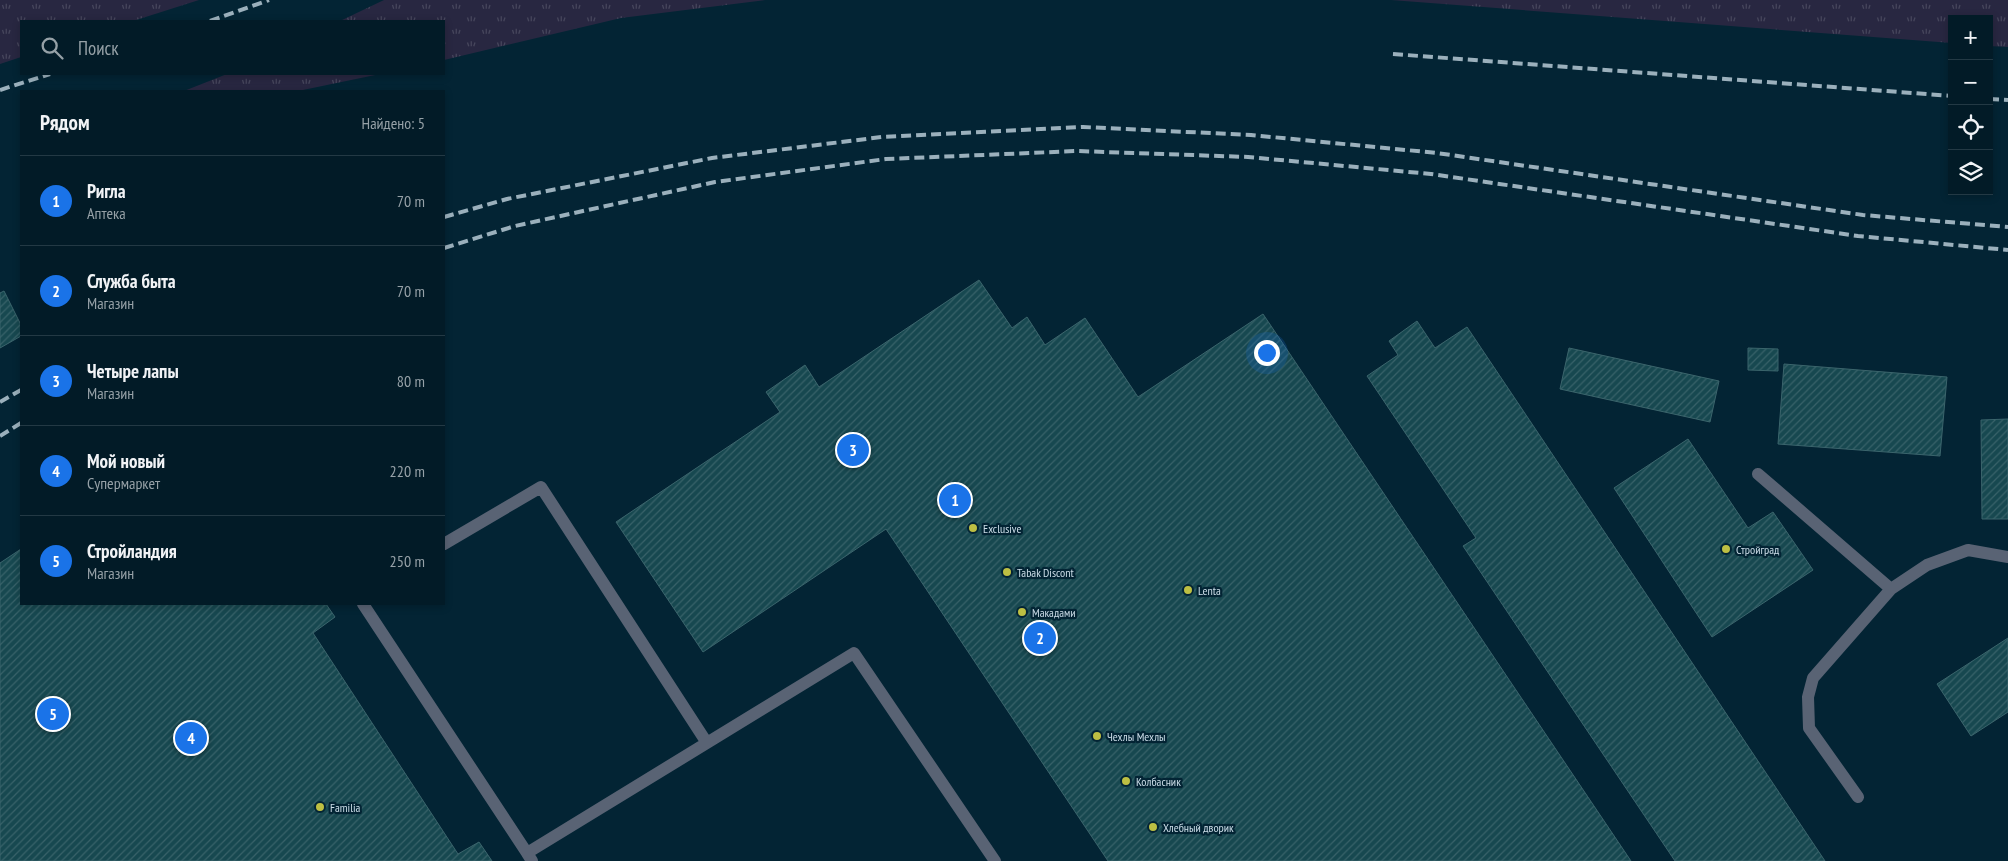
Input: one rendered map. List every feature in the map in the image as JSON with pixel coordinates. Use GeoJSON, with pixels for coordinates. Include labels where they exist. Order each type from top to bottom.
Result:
{"type":"FeatureCollection","features":[{"type":"Feature","properties":{"kind":"lane"},"geometry":{"type":"LineString","coordinates":[[1758,474],[1891,589]]}},
{"type":"Feature","properties":{"kind":"lane"},"geometry":{"type":"LineString","coordinates":[[445,543],[541,487],[707,743]]}},
{"type":"Feature","properties":{"kind":"lane"},"geometry":{"type":"LineString","coordinates":[[1858,797],[1809,728],[1808,697],[1813,678],[1891,589],[1926,564],[1968,550],[2008,556]]}},
{"type":"Feature","properties":{"kind":"lane"},"geometry":{"type":"LineString","coordinates":[[364,605],[530,857],[707,743],[854,653],[995,861]]}},
{"type":"Feature","properties":{"kind":"green space"},"geometry":{"type":"Polygon","coordinates":[[[0,0],[199,0],[136,20],[20,20],[20,57],[0,64],[0,0]]]}},
{"type":"Feature","properties":{"kind":"green space"},"geometry":{"type":"Polygon","coordinates":[[[384,0],[765,0],[621,18],[445,60],[445,20],[342,20],[384,0]]]}},
{"type":"Feature","properties":{"kind":"green space"},"geometry":{"type":"Polygon","coordinates":[[[1391,0],[2008,0],[2008,47],[1993,46],[1993,15],[1948,15],[1948,43],[1391,0]]]}},
{"type":"Feature","properties":{"kind":"green space"},"geometry":{"type":"Polygon","coordinates":[[[224,75],[375,75],[303,90],[187,90],[224,75]]]}},
{"type":"Feature","properties":{"kind":"building","name":"Lenta"},"geometry":{"type":"Polygon","coordinates":[[[979,280],[1012,328],[1027,317],[1045,345],[1085,318],[1138,397],[1263,314],[1631,861],[1108,861],[886,529],[703,652],[616,522],[780,412],[766,392],[805,365],[819,387],[979,280]]]}},
{"type":"Feature","properties":{"kind":"building"},"geometry":{"type":"Polygon","coordinates":[[[4,291],[20,323],[20,337],[0,348],[0,293],[4,291]]]}},
{"type":"Feature","properties":{"kind":"building"},"geometry":{"type":"Polygon","coordinates":[[[1417,321],[1435,348],[1467,327],[1825,861],[1675,861],[1463,546],[1476,538],[1367,376],[1398,355],[1389,341],[1417,321]]]}},
{"type":"Feature","properties":{"kind":"building"},"geometry":{"type":"Polygon","coordinates":[[[1569,348],[1719,381],[1710,422],[1560,389],[1569,348]]]}},
{"type":"Feature","properties":{"kind":"building"},"geometry":{"type":"Polygon","coordinates":[[[1748,348],[1778,349],[1778,371],[1748,370],[1748,348]]]}},
{"type":"Feature","properties":{"kind":"building"},"geometry":{"type":"Polygon","coordinates":[[[1784,364],[1947,377],[1940,456],[1778,444],[1784,364]]]}},
{"type":"Feature","properties":{"kind":"building"},"geometry":{"type":"Polygon","coordinates":[[[2008,419],[2008,519],[1982,519],[1981,420],[2008,419]]]}},
{"type":"Feature","properties":{"kind":"building","name":"Стройград"},"geometry":{"type":"Polygon","coordinates":[[[1688,439],[1748,528],[1773,512],[1813,570],[1712,637],[1614,488],[1688,439]]]}},
{"type":"Feature","properties":{"kind":"building"},"geometry":{"type":"Polygon","coordinates":[[[20,550],[20,605],[327,605],[335,617],[313,633],[458,854],[479,842],[492,861],[0,861],[0,563],[20,550]]]}},
{"type":"Feature","properties":{"kind":"building"},"geometry":{"type":"Polygon","coordinates":[[[2008,638],[2008,712],[1971,736],[1937,684],[2008,638]]]}},
{"type":"Feature","properties":{"kind":"railway"},"geometry":{"type":"LineString","coordinates":[[213,20],[269,0]]}},
{"type":"Feature","properties":{"kind":"railway"},"geometry":{"type":"LineString","coordinates":[[1393,54],[1948,96]]}},
{"type":"Feature","properties":{"kind":"railway"},"geometry":{"type":"LineString","coordinates":[[0,90],[47,75]]}},
{"type":"Feature","properties":{"kind":"railway"},"geometry":{"type":"LineString","coordinates":[[1993,99],[2008,100]]}},
{"type":"Feature","properties":{"kind":"railway"},"geometry":{"type":"LineString","coordinates":[[445,217],[507,199],[712,158],[882,137],[1083,127],[1251,135],[1437,153],[1863,215],[2008,227]]}},
{"type":"Feature","properties":{"kind":"railway"},"geometry":{"type":"LineString","coordinates":[[445,248],[515,226],[715,182],[886,159],[1077,151],[1248,157],[1431,174],[1858,236],[2008,250]]}},
{"type":"Feature","properties":{"kind":"railway"},"geometry":{"type":"LineString","coordinates":[[0,402],[20,391]]}},
{"type":"Feature","properties":{"kind":"railway"},"geometry":{"type":"LineString","coordinates":[[0,436],[20,424]]}},
{"type":"Feature","properties":{"kind":"place","name":"Четыре лапы"},"geometry":{"type":"Point","coordinates":[853,450]}},
{"type":"Feature","properties":{"kind":"place","name":"Ригла"},"geometry":{"type":"Point","coordinates":[955,500]}},
{"type":"Feature","properties":{"kind":"place","name":"Exclusive"},"geometry":{"type":"Point","coordinates":[973,528]}},
{"type":"Feature","properties":{"kind":"place","name":"Стройград"},"geometry":{"type":"Point","coordinates":[1726,549]}},
{"type":"Feature","properties":{"kind":"place","name":"Tabak Discont"},"geometry":{"type":"Point","coordinates":[1007,572]}},
{"type":"Feature","properties":{"kind":"place","name":"Lenta"},"geometry":{"type":"Point","coordinates":[1188,590]}},
{"type":"Feature","properties":{"kind":"place","name":"Макадами"},"geometry":{"type":"Point","coordinates":[1022,612]}},
{"type":"Feature","properties":{"kind":"place","name":"Служба быта"},"geometry":{"type":"Point","coordinates":[1040,638]}},
{"type":"Feature","properties":{"kind":"place","name":"Стройландия"},"geometry":{"type":"Point","coordinates":[53,714]}},
{"type":"Feature","properties":{"kind":"place","name":"Чехлы Мехлы"},"geometry":{"type":"Point","coordinates":[1097,736]}},
{"type":"Feature","properties":{"kind":"place","name":"Мой новый"},"geometry":{"type":"Point","coordinates":[191,738]}},
{"type":"Feature","properties":{"kind":"place","name":"Колбасник"},"geometry":{"type":"Point","coordinates":[1126,781]}},
{"type":"Feature","properties":{"kind":"place","name":"Familia"},"geometry":{"type":"Point","coordinates":[320,807]}},
{"type":"Feature","properties":{"kind":"place","name":"Хлебный дворик"},"geometry":{"type":"Point","coordinates":[1153,827]}}]}
